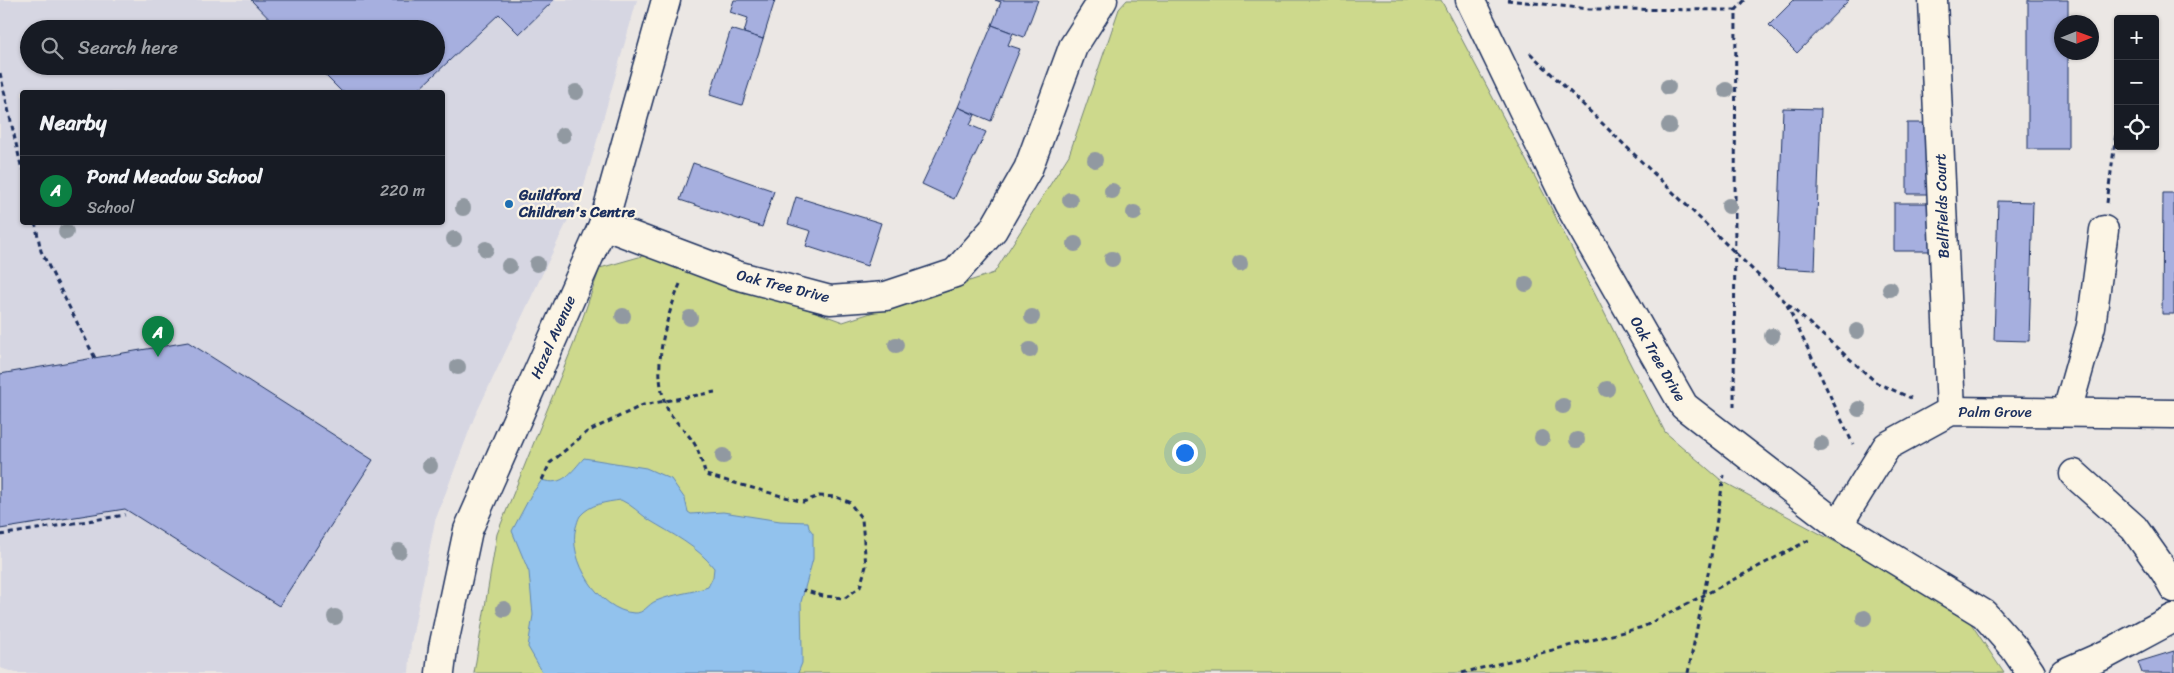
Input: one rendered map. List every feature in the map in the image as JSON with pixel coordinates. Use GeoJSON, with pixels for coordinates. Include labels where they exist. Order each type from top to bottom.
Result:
{"type":"FeatureCollection","features":[{"type":"Feature","properties":{"kind":"street","name":"Hazel Avenue"},"geometry":{"type":"LineString","coordinates":[[440,673],[443,648],[468,530],[603,225],[666,0]]}},
{"type":"Feature","properties":{"kind":"street","name":"Oak Tree Drive"},"geometry":{"type":"LineString","coordinates":[[603,225],[736,275],[830,300],[886,296],[955,273],[994,230],[1028,169],[1073,47],[1103,0]]}},
{"type":"Feature","properties":{"kind":"street","name":"Oak Tree Drive"},"geometry":{"type":"LineString","coordinates":[[1470,0],[1568,202],[1684,406],[1734,442],[1838,525],[1984,614],[2014,648],[2031,673]]}},
{"type":"Feature","properties":{"kind":"street","name":"Bellfields Court"},"geometry":{"type":"LineString","coordinates":[[1934,0],[1950,402]]}},
{"type":"Feature","properties":{"kind":"street"},"geometry":{"type":"LineString","coordinates":[[2067,411],[2091,326],[2104,230]]}},
{"type":"Feature","properties":{"kind":"street","name":"Palm Grove"},"geometry":{"type":"LineString","coordinates":[[1838,525],[1887,446],[1950,402],[2067,411],[2151,415],[2174,414]]}},
{"type":"Feature","properties":{"kind":"street"},"geometry":{"type":"LineString","coordinates":[[2074,474],[2134,528],[2174,588]]}},
{"type":"Feature","properties":{"kind":"street"},"geometry":{"type":"LineString","coordinates":[[2064,673],[2107,654],[2174,618]]}},
{"type":"Feature","properties":{"kind":"path"},"geometry":{"type":"LineString","coordinates":[[1507,0],[1589,9],[1736,10]]}},
{"type":"Feature","properties":{"kind":"path"},"geometry":{"type":"LineString","coordinates":[[1688,673],[1722,481],[1734,442],[1736,10],[1746,0]]}},
{"type":"Feature","properties":{"kind":"path"},"geometry":{"type":"LineString","coordinates":[[1529,52],[1735,255],[1877,383],[1911,398],[1950,402]]}},
{"type":"Feature","properties":{"kind":"path"},"geometry":{"type":"LineString","coordinates":[[0,73],[20,161]]}},
{"type":"Feature","properties":{"kind":"path"},"geometry":{"type":"LineString","coordinates":[[2104,230],[2114,150]]}},
{"type":"Feature","properties":{"kind":"path"},"geometry":{"type":"LineString","coordinates":[[36,225],[41,251],[95,358]]}},
{"type":"Feature","properties":{"kind":"path"},"geometry":{"type":"LineString","coordinates":[[691,258],[668,314],[660,353],[662,389],[668,410],[694,442],[706,475],[803,502],[819,496],[836,497],[849,502],[862,519],[866,566],[860,587],[845,598],[823,596],[803,590]]}},
{"type":"Feature","properties":{"kind":"path"},"geometry":{"type":"LineString","coordinates":[[1785,302],[1868,476]]}},
{"type":"Feature","properties":{"kind":"path"},"geometry":{"type":"LineString","coordinates":[[542,480],[550,463],[587,432],[643,405],[715,392]]}},
{"type":"Feature","properties":{"kind":"path"},"geometry":{"type":"LineString","coordinates":[[0,535],[125,515]]}},
{"type":"Feature","properties":{"kind":"path"},"geometry":{"type":"LineString","coordinates":[[1462,673],[1643,627],[1838,525]]}},
{"type":"Feature","properties":{"kind":"shaded area"},"geometry":{"type":"Polygon","coordinates":[[[0,0],[637,0],[584,186],[474,418],[435,521],[411,643],[409,673],[16,673],[0,668],[0,0]]]}},
{"type":"Feature","properties":{"kind":"green space"},"geometry":{"type":"Polygon","coordinates":[[[1127,0],[1441,0],[1544,194],[1665,432],[1722,481],[1962,610],[2004,673],[474,673],[497,534],[574,343],[600,268],[653,253],[843,322],[994,273],[1069,155],[1119,9],[1127,0]]]}},
{"type":"Feature","properties":{"kind":"water"},"geometry":{"type":"Polygon","coordinates":[[[584,458],[646,468],[671,479],[685,499],[688,512],[691,514],[723,512],[780,521],[808,522],[809,528],[813,533],[813,559],[801,602],[802,663],[798,673],[543,673],[528,647],[533,615],[529,572],[512,531],[531,495],[542,480],[549,482],[561,480],[571,473],[584,458]],[[621,500],[593,506],[580,516],[576,527],[574,540],[576,553],[581,567],[598,593],[609,603],[621,610],[637,613],[653,602],[708,587],[713,577],[714,568],[700,553],[621,500]]]}},
{"type":"Feature","properties":{"kind":"building"},"geometry":{"type":"Polygon","coordinates":[[[251,0],[554,0],[519,34],[499,14],[445,65],[445,20],[270,20],[251,0]]]}},
{"type":"Feature","properties":{"kind":"building"},"geometry":{"type":"Polygon","coordinates":[[[734,0],[775,0],[763,39],[744,33],[748,18],[730,12],[734,0]]]}},
{"type":"Feature","properties":{"kind":"building"},"geometry":{"type":"Polygon","coordinates":[[[995,0],[1038,0],[1024,37],[992,25],[1001,2],[995,0]]]}},
{"type":"Feature","properties":{"kind":"building"},"geometry":{"type":"Polygon","coordinates":[[[1794,0],[1849,0],[1797,53],[1769,25],[1794,0]]]}},
{"type":"Feature","properties":{"kind":"building"},"geometry":{"type":"Polygon","coordinates":[[[2028,0],[2068,0],[2068,15],[2054,15],[2054,60],[2068,60],[2068,149],[2028,149],[2028,0]]]}},
{"type":"Feature","properties":{"kind":"building"},"geometry":{"type":"Polygon","coordinates":[[[992,25],[1013,33],[1008,45],[1020,49],[991,121],[958,107],[992,25]]]}},
{"type":"Feature","properties":{"kind":"building"},"geometry":{"type":"Polygon","coordinates":[[[731,29],[763,39],[742,105],[710,95],[731,29]]]}},
{"type":"Feature","properties":{"kind":"building"},"geometry":{"type":"Polygon","coordinates":[[[325,75],[434,75],[418,90],[340,90],[325,75]]]}},
{"type":"Feature","properties":{"kind":"building"},"geometry":{"type":"Polygon","coordinates":[[[958,107],[975,115],[970,125],[986,132],[954,199],[922,184],[958,107]]]}},
{"type":"Feature","properties":{"kind":"building"},"geometry":{"type":"Polygon","coordinates":[[[1783,108],[1821,109],[1815,270],[1777,268],[1783,108]]]}},
{"type":"Feature","properties":{"kind":"building"},"geometry":{"type":"Polygon","coordinates":[[[1907,123],[1930,123],[1929,194],[1907,194],[1907,123]]]}},
{"type":"Feature","properties":{"kind":"building"},"geometry":{"type":"Polygon","coordinates":[[[693,163],[774,191],[762,227],[680,200],[693,163]]]}},
{"type":"Feature","properties":{"kind":"building"},"geometry":{"type":"Polygon","coordinates":[[[2163,193],[2174,193],[2174,314],[2162,314],[2163,193]]]}},
{"type":"Feature","properties":{"kind":"building"},"geometry":{"type":"Polygon","coordinates":[[[796,197],[881,223],[867,266],[806,246],[811,231],[788,224],[796,197]]]}},
{"type":"Feature","properties":{"kind":"building"},"geometry":{"type":"Polygon","coordinates":[[[1998,201],[2033,202],[2029,341],[1994,340],[1998,201]]]}},
{"type":"Feature","properties":{"kind":"building"},"geometry":{"type":"Polygon","coordinates":[[[1894,203],[1930,203],[1930,251],[1894,251],[1894,203]]]}},
{"type":"Feature","properties":{"kind":"building"},"geometry":{"type":"Polygon","coordinates":[[[188,342],[373,460],[279,606],[125,509],[0,529],[0,374],[188,342]]]}},
{"type":"Feature","properties":{"kind":"building"},"geometry":{"type":"Polygon","coordinates":[[[2174,651],[2174,673],[2142,673],[2138,662],[2174,651]]]}},
{"type":"Feature","properties":{"kind":"place","name":"Guildford Children's Centre"},"geometry":{"type":"Point","coordinates":[509,204]}},
{"type":"Feature","properties":{"kind":"place","name":"Pond Meadow School"},"geometry":{"type":"Point","coordinates":[158,357]}}]}
